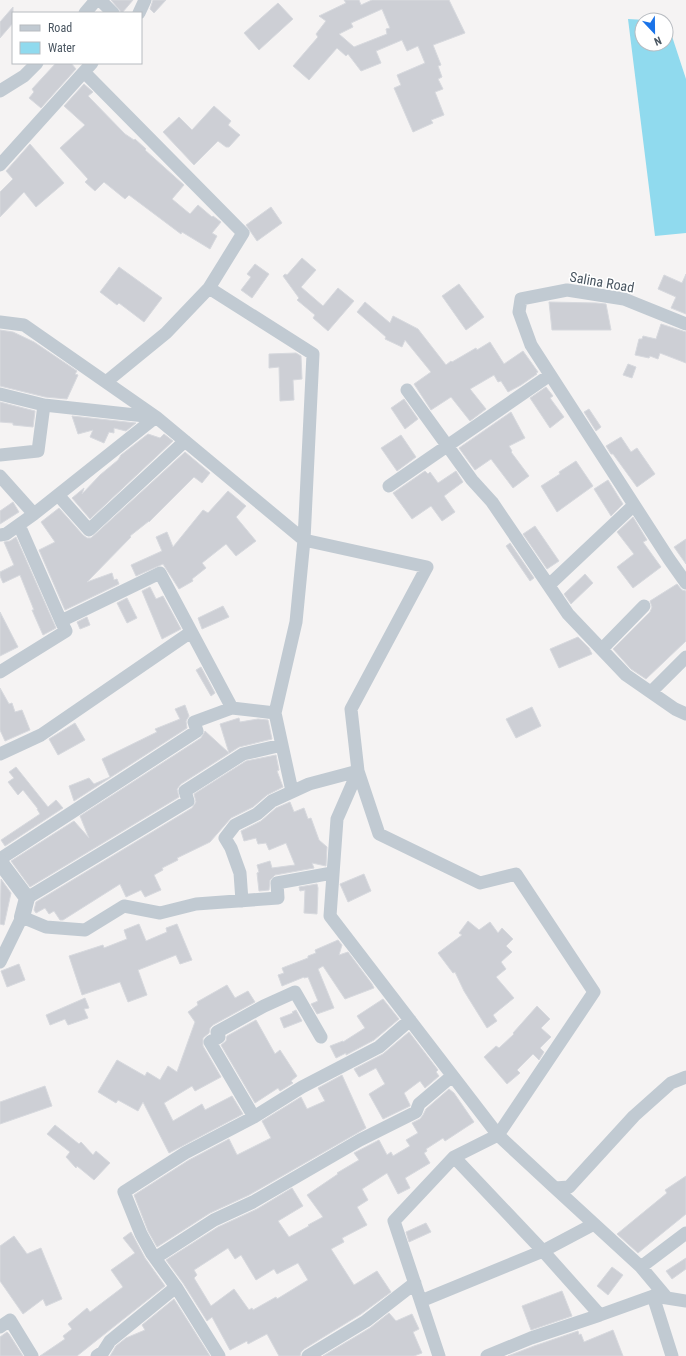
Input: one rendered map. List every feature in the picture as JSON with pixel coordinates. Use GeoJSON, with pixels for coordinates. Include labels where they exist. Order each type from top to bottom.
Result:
{"type":"FeatureCollection","features":[{"type":"Feature","properties":{"kind":"street"},"geometry":{"type":"LineString","coordinates":[[85,12],[96,0]]}},
{"type":"Feature","properties":{"kind":"street"},"geometry":{"type":"LineString","coordinates":[[100,0],[112,12]]}},
{"type":"Feature","properties":{"kind":"street"},"geometry":{"type":"LineString","coordinates":[[139,12],[145,0]]}},
{"type":"Feature","properties":{"kind":"street"},"geometry":{"type":"LineString","coordinates":[[0,91],[24,76],[36,64]]}},
{"type":"Feature","properties":{"kind":"street"},"geometry":{"type":"LineString","coordinates":[[0,165],[88,68],[244,233],[209,288],[166,333],[106,382]]}},
{"type":"Feature","properties":{"kind":"street"},"geometry":{"type":"LineString","coordinates":[[209,288],[313,354],[304,540],[296,622],[275,714],[292,791]]}},
{"type":"Feature","properties":{"kind":"street","name":"Salina Road"},"geometry":{"type":"LineString","coordinates":[[550,375],[531,345],[520,312],[521,299],[567,290],[624,299],[686,324]]}},
{"type":"Feature","properties":{"kind":"street"},"geometry":{"type":"LineString","coordinates":[[0,322],[24,325],[156,417],[304,540],[427,567],[351,710],[358,771],[379,834],[480,883],[516,874],[594,992],[498,1135],[454,1157],[394,1221],[421,1301],[436,1354]]}},
{"type":"Feature","properties":{"kind":"street"},"geometry":{"type":"LineString","coordinates":[[389,486],[550,375],[686,583]]}},
{"type":"Feature","properties":{"kind":"street"},"geometry":{"type":"LineString","coordinates":[[407,390],[472,480],[492,502],[568,614],[626,674],[686,714]]}},
{"type":"Feature","properties":{"kind":"street"},"geometry":{"type":"LineString","coordinates":[[0,394],[44,405],[156,417]]}},
{"type":"Feature","properties":{"kind":"street"},"geometry":{"type":"LineString","coordinates":[[0,455],[38,451],[44,405]]}},
{"type":"Feature","properties":{"kind":"street"},"geometry":{"type":"LineString","coordinates":[[0,535],[6,534],[34,514],[156,417]]}},
{"type":"Feature","properties":{"kind":"street"},"geometry":{"type":"LineString","coordinates":[[58,495],[89,530],[185,441]]}},
{"type":"Feature","properties":{"kind":"street"},"geometry":{"type":"LineString","coordinates":[[0,476],[34,514]]}},
{"type":"Feature","properties":{"kind":"street"},"geometry":{"type":"LineString","coordinates":[[549,585],[634,505]]}},
{"type":"Feature","properties":{"kind":"street"},"geometry":{"type":"LineString","coordinates":[[0,672],[66,631],[19,525]]}},
{"type":"Feature","properties":{"kind":"street"},"geometry":{"type":"LineString","coordinates":[[61,621],[160,573],[232,708]]}},
{"type":"Feature","properties":{"kind":"street"},"geometry":{"type":"LineString","coordinates":[[602,649],[644,606]]}},
{"type":"Feature","properties":{"kind":"street"},"geometry":{"type":"LineString","coordinates":[[0,754],[41,735],[191,632]]}},
{"type":"Feature","properties":{"kind":"street"},"geometry":{"type":"LineString","coordinates":[[651,692],[686,656]]}},
{"type":"Feature","properties":{"kind":"street"},"geometry":{"type":"LineString","coordinates":[[27,898],[0,860],[197,731],[194,722],[232,708],[275,714]]}},
{"type":"Feature","properties":{"kind":"street"},"geometry":{"type":"LineString","coordinates":[[0,962],[22,917],[27,898],[188,801],[185,791],[243,754],[282,745]]}},
{"type":"Feature","properties":{"kind":"street"},"geometry":{"type":"LineString","coordinates":[[242,901],[240,873],[231,848],[225,838],[235,825],[256,814],[272,800],[292,791],[309,784],[358,771]]}},
{"type":"Feature","properties":{"kind":"street"},"geometry":{"type":"LineString","coordinates":[[358,771],[337,819],[330,916],[498,1135],[641,1267],[667,1298]]}},
{"type":"Feature","properties":{"kind":"street"},"geometry":{"type":"LineString","coordinates":[[22,917],[46,927],[85,930],[124,906],[160,913],[196,904],[278,898],[277,882],[332,873]]}},
{"type":"Feature","properties":{"kind":"street"},"geometry":{"type":"LineString","coordinates":[[254,1117],[210,1042],[219,1036],[216,1032],[250,1013],[295,992],[321,1037]]}},
{"type":"Feature","properties":{"kind":"street"},"geometry":{"type":"LineString","coordinates":[[219,1356],[176,1287],[155,1258],[142,1234],[124,1192],[185,1153],[254,1117],[302,1087],[379,1047],[410,1020]]}},
{"type":"Feature","properties":{"kind":"street"},"geometry":{"type":"LineString","coordinates":[[155,1258],[214,1220],[253,1202],[360,1140],[416,1112],[419,1104],[452,1076]]}},
{"type":"Feature","properties":{"kind":"street"},"geometry":{"type":"LineString","coordinates":[[555,1188],[569,1187],[634,1116],[671,1083],[686,1077]]}},
{"type":"Feature","properties":{"kind":"street"},"geometry":{"type":"LineString","coordinates":[[454,1157],[543,1251],[600,1315]]}},
{"type":"Feature","properties":{"kind":"street"},"geometry":{"type":"LineString","coordinates":[[421,1301],[543,1251],[594,1224]]}},
{"type":"Feature","properties":{"kind":"street"},"geometry":{"type":"LineString","coordinates":[[641,1267],[686,1233]]}},
{"type":"Feature","properties":{"kind":"street"},"geometry":{"type":"LineString","coordinates":[[308,1356],[366,1321],[414,1283]]}},
{"type":"Feature","properties":{"kind":"street"},"geometry":{"type":"LineString","coordinates":[[97,1356],[103,1352],[110,1341],[176,1287]]}},
{"type":"Feature","properties":{"kind":"street"},"geometry":{"type":"LineString","coordinates":[[654,1296],[672,1356]]}},
{"type":"Feature","properties":{"kind":"street"},"geometry":{"type":"LineString","coordinates":[[487,1356],[531,1338],[654,1296],[686,1301]]}},
{"type":"Feature","properties":{"kind":"street"},"geometry":{"type":"LineString","coordinates":[[3,1321],[32,1356]]}},
{"type":"Feature","properties":{"kind":"water"},"geometry":{"type":"Polygon","coordinates":[[[628,19],[634,19],[634,52],[674,52],[674,42],[686,79],[686,233],[655,236],[628,19]]]}},
{"type":"Feature","properties":{"kind":"building"},"geometry":{"type":"Polygon","coordinates":[[[111,0],[133,0],[123,12],[121,12],[111,0]]]}},
{"type":"Feature","properties":{"kind":"building"},"geometry":{"type":"Polygon","coordinates":[[[153,0],[166,0],[154,13],[150,9],[153,0]]]}},
{"type":"Feature","properties":{"kind":"building"},"geometry":{"type":"Polygon","coordinates":[[[344,0],[359,0],[361,5],[372,0],[449,0],[465,33],[433,45],[441,65],[438,66],[442,77],[438,79],[443,89],[435,92],[444,115],[431,120],[433,123],[413,132],[394,88],[401,85],[397,75],[425,63],[418,46],[407,51],[402,40],[376,51],[381,63],[361,71],[348,54],[346,56],[337,48],[309,80],[293,66],[318,37],[316,34],[326,21],[319,16],[346,3],[344,0]],[[382,9],[351,23],[353,27],[339,34],[354,47],[387,34],[386,29],[390,28],[382,9]]]}},
{"type":"Feature","properties":{"kind":"building"},"geometry":{"type":"Polygon","coordinates":[[[278,3],[293,19],[259,50],[244,33],[278,3]]]}},
{"type":"Feature","properties":{"kind":"building"},"geometry":{"type":"Polygon","coordinates":[[[13,7],[12,24],[0,38],[0,22],[13,7]]]}},
{"type":"Feature","properties":{"kind":"building"},"geometry":{"type":"Polygon","coordinates":[[[55,64],[72,64],[76,69],[41,108],[29,98],[34,92],[32,89],[55,64]]]}},
{"type":"Feature","properties":{"kind":"building"},"geometry":{"type":"Polygon","coordinates":[[[84,84],[93,92],[88,96],[125,134],[134,140],[135,139],[184,185],[172,199],[190,214],[198,205],[212,217],[213,216],[221,222],[212,233],[217,236],[210,249],[182,232],[181,234],[129,195],[125,199],[104,182],[95,191],[85,182],[88,179],[60,148],[85,125],[64,106],[84,84]]]}},
{"type":"Feature","properties":{"kind":"building"},"geometry":{"type":"Polygon","coordinates":[[[214,106],[231,121],[228,125],[240,135],[229,147],[226,147],[218,141],[194,165],[163,132],[179,117],[192,130],[214,106]]]}},
{"type":"Feature","properties":{"kind":"building"},"geometry":{"type":"Polygon","coordinates":[[[30,144],[64,183],[36,207],[24,192],[0,217],[0,192],[13,179],[6,171],[30,144]]]}},
{"type":"Feature","properties":{"kind":"building"},"geometry":{"type":"Polygon","coordinates":[[[271,207],[282,223],[257,241],[246,225],[271,207]]]}},
{"type":"Feature","properties":{"kind":"building"},"geometry":{"type":"Polygon","coordinates":[[[302,258],[316,270],[301,287],[323,306],[338,288],[354,301],[328,331],[313,318],[315,315],[297,300],[299,298],[283,276],[285,274],[287,275],[302,258]]]}},
{"type":"Feature","properties":{"kind":"building"},"geometry":{"type":"Polygon","coordinates":[[[255,264],[269,274],[252,298],[241,290],[251,277],[247,274],[255,264]]]}},
{"type":"Feature","properties":{"kind":"building"},"geometry":{"type":"Polygon","coordinates":[[[119,267],[162,298],[144,322],[119,303],[117,305],[100,292],[119,267]]]}},
{"type":"Feature","properties":{"kind":"building"},"geometry":{"type":"Polygon","coordinates":[[[686,274],[686,314],[671,308],[676,297],[658,289],[664,275],[682,283],[686,274]]]}},
{"type":"Feature","properties":{"kind":"building"},"geometry":{"type":"Polygon","coordinates":[[[459,284],[484,317],[466,330],[442,296],[459,284]]]}},
{"type":"Feature","properties":{"kind":"building"},"geometry":{"type":"Polygon","coordinates":[[[365,302],[390,323],[393,316],[418,329],[446,365],[451,361],[452,362],[476,348],[477,350],[490,342],[504,364],[523,351],[538,372],[521,385],[508,392],[501,381],[498,382],[494,375],[470,389],[486,409],[470,421],[451,397],[431,410],[414,384],[431,372],[405,340],[402,347],[385,339],[386,337],[357,312],[365,302]]]}},
{"type":"Feature","properties":{"kind":"building"},"geometry":{"type":"Polygon","coordinates":[[[549,302],[606,304],[611,330],[552,330],[549,302]]]}},
{"type":"Feature","properties":{"kind":"building"},"geometry":{"type":"Polygon","coordinates":[[[661,324],[686,332],[686,363],[660,353],[658,359],[650,356],[649,358],[635,355],[639,339],[642,339],[643,336],[656,339],[661,324]]]}},
{"type":"Feature","properties":{"kind":"building"},"geometry":{"type":"Polygon","coordinates":[[[0,330],[13,332],[34,342],[77,371],[75,374],[78,375],[67,399],[45,397],[0,386],[0,330]]]}},
{"type":"Feature","properties":{"kind":"building"},"geometry":{"type":"Polygon","coordinates":[[[296,353],[301,356],[302,379],[293,380],[294,400],[280,401],[279,367],[269,368],[269,354],[296,353]]]}},
{"type":"Feature","properties":{"kind":"building"},"geometry":{"type":"Polygon","coordinates":[[[628,364],[636,367],[632,378],[623,375],[628,364]]]}},
{"type":"Feature","properties":{"kind":"building"},"geometry":{"type":"Polygon","coordinates":[[[546,387],[553,396],[550,398],[564,417],[550,428],[530,398],[546,387]]]}},
{"type":"Feature","properties":{"kind":"building"},"geometry":{"type":"Polygon","coordinates":[[[404,399],[418,419],[405,429],[391,408],[404,399]]]}},
{"type":"Feature","properties":{"kind":"building"},"geometry":{"type":"Polygon","coordinates":[[[0,402],[35,411],[33,427],[0,422],[0,402]]]}},
{"type":"Feature","properties":{"kind":"building"},"geometry":{"type":"Polygon","coordinates":[[[589,409],[601,427],[596,431],[584,412],[589,409]]]}},
{"type":"Feature","properties":{"kind":"building"},"geometry":{"type":"Polygon","coordinates":[[[511,412],[525,438],[509,446],[512,451],[511,452],[529,476],[513,488],[491,459],[475,470],[459,448],[511,412]]]}},
{"type":"Feature","properties":{"kind":"building"},"geometry":{"type":"Polygon","coordinates":[[[72,416],[136,423],[126,431],[114,428],[114,433],[109,432],[104,443],[90,437],[93,430],[78,434],[72,416]]]}},
{"type":"Feature","properties":{"kind":"building"},"geometry":{"type":"Polygon","coordinates":[[[148,434],[160,438],[164,434],[173,441],[90,519],[72,498],[84,488],[82,494],[100,475],[118,460],[121,455],[148,434]]]}},
{"type":"Feature","properties":{"kind":"building"},"geometry":{"type":"Polygon","coordinates":[[[401,435],[416,457],[397,471],[381,448],[401,435]]]}},
{"type":"Feature","properties":{"kind":"building"},"geometry":{"type":"Polygon","coordinates":[[[621,437],[631,452],[637,448],[655,474],[637,487],[606,446],[621,437]]]}},
{"type":"Feature","properties":{"kind":"building"},"geometry":{"type":"Polygon","coordinates":[[[185,452],[210,473],[202,483],[194,477],[149,522],[130,536],[131,537],[87,582],[112,573],[114,580],[117,579],[119,584],[65,610],[39,550],[55,542],[41,522],[59,508],[83,535],[87,538],[91,538],[185,452]]]}},
{"type":"Feature","properties":{"kind":"building"},"geometry":{"type":"Polygon","coordinates":[[[576,461],[593,486],[557,512],[541,486],[560,474],[559,472],[576,461]]]}},
{"type":"Feature","properties":{"kind":"building"},"geometry":{"type":"Polygon","coordinates":[[[425,471],[428,474],[430,472],[438,483],[456,471],[463,482],[444,496],[455,512],[442,521],[431,506],[412,519],[393,493],[425,471]]]}},
{"type":"Feature","properties":{"kind":"building"},"geometry":{"type":"Polygon","coordinates":[[[608,480],[623,504],[611,516],[594,489],[608,480]]]}},
{"type":"Feature","properties":{"kind":"building"},"geometry":{"type":"Polygon","coordinates":[[[228,491],[246,506],[236,517],[256,541],[236,556],[226,544],[202,563],[206,568],[192,579],[193,581],[179,589],[163,564],[136,576],[131,565],[162,551],[156,537],[167,532],[173,547],[203,510],[208,513],[228,491]]]}},
{"type":"Feature","properties":{"kind":"building"},"geometry":{"type":"Polygon","coordinates":[[[13,502],[19,512],[0,524],[0,511],[13,502]]]}},
{"type":"Feature","properties":{"kind":"building"},"geometry":{"type":"Polygon","coordinates":[[[633,517],[647,540],[643,542],[661,567],[633,588],[617,567],[634,554],[617,532],[633,517]]]}},
{"type":"Feature","properties":{"kind":"building"},"geometry":{"type":"Polygon","coordinates":[[[535,526],[559,561],[547,569],[523,534],[535,526]]]}},
{"type":"Feature","properties":{"kind":"building"},"geometry":{"type":"Polygon","coordinates":[[[16,537],[56,628],[43,635],[32,610],[34,610],[20,575],[3,583],[0,576],[0,572],[14,565],[4,542],[10,541],[16,537]]]}},
{"type":"Feature","properties":{"kind":"building"},"geometry":{"type":"Polygon","coordinates":[[[686,539],[686,564],[674,547],[686,539]]]}},
{"type":"Feature","properties":{"kind":"building"},"geometry":{"type":"Polygon","coordinates":[[[510,543],[534,578],[530,581],[506,546],[510,543]]]}},
{"type":"Feature","properties":{"kind":"building"},"geometry":{"type":"Polygon","coordinates":[[[585,574],[593,583],[571,604],[564,594],[585,574]]]}},
{"type":"Feature","properties":{"kind":"building"},"geometry":{"type":"Polygon","coordinates":[[[677,584],[682,590],[686,591],[686,641],[646,679],[631,669],[613,649],[650,612],[652,607],[650,601],[677,584]]]}},
{"type":"Feature","properties":{"kind":"building"},"geometry":{"type":"Polygon","coordinates":[[[150,587],[156,599],[163,596],[181,629],[162,639],[142,591],[150,587]]]}},
{"type":"Feature","properties":{"kind":"building"},"geometry":{"type":"Polygon","coordinates":[[[127,598],[137,618],[127,623],[117,603],[127,598]]]}},
{"type":"Feature","properties":{"kind":"building"},"geometry":{"type":"Polygon","coordinates":[[[223,606],[229,617],[202,629],[198,618],[223,606]]]}},
{"type":"Feature","properties":{"kind":"building"},"geometry":{"type":"Polygon","coordinates":[[[0,612],[18,647],[0,656],[0,612]]]}},
{"type":"Feature","properties":{"kind":"building"},"geometry":{"type":"Polygon","coordinates":[[[87,617],[90,625],[80,629],[77,622],[87,617]]]}},
{"type":"Feature","properties":{"kind":"building"},"geometry":{"type":"Polygon","coordinates":[[[578,637],[589,648],[592,654],[559,668],[550,649],[578,637]]]}},
{"type":"Feature","properties":{"kind":"building"},"geometry":{"type":"Polygon","coordinates":[[[201,667],[215,693],[211,696],[196,670],[201,667]]]}},
{"type":"Feature","properties":{"kind":"building"},"geometry":{"type":"Polygon","coordinates":[[[0,688],[9,704],[12,703],[15,712],[22,710],[30,730],[5,741],[0,730],[0,688]]]}},
{"type":"Feature","properties":{"kind":"building"},"geometry":{"type":"Polygon","coordinates":[[[185,705],[189,716],[186,721],[187,728],[74,801],[69,786],[89,778],[94,784],[110,777],[102,759],[157,732],[155,729],[180,719],[175,709],[185,705]]]}},
{"type":"Feature","properties":{"kind":"building"},"geometry":{"type":"Polygon","coordinates":[[[532,707],[541,726],[516,738],[506,719],[532,707]]]}},
{"type":"Feature","properties":{"kind":"building"},"geometry":{"type":"Polygon","coordinates":[[[239,718],[240,722],[258,719],[268,720],[272,739],[239,747],[181,784],[177,789],[179,797],[30,887],[11,861],[74,821],[89,838],[80,816],[201,738],[205,731],[229,753],[220,724],[239,718]]]}},
{"type":"Feature","properties":{"kind":"building"},"geometry":{"type":"Polygon","coordinates":[[[75,723],[85,740],[58,755],[49,739],[75,723]]]}},
{"type":"Feature","properties":{"kind":"building"},"geometry":{"type":"Polygon","coordinates":[[[276,755],[279,770],[277,771],[283,787],[267,795],[253,807],[231,818],[210,842],[177,858],[178,860],[162,868],[163,870],[154,875],[161,890],[145,897],[141,890],[126,897],[120,884],[63,920],[60,920],[54,911],[49,914],[45,908],[36,913],[34,910],[36,902],[192,808],[196,802],[194,794],[246,761],[276,755]]]}},
{"type":"Feature","properties":{"kind":"building"},"geometry":{"type":"Polygon","coordinates":[[[16,767],[48,807],[56,800],[63,808],[5,846],[1,840],[40,814],[38,809],[23,790],[18,795],[8,782],[14,778],[9,772],[16,767]]]}},
{"type":"Feature","properties":{"kind":"building"},"geometry":{"type":"Polygon","coordinates":[[[290,802],[294,812],[304,808],[308,819],[311,818],[319,840],[327,847],[326,866],[312,863],[314,868],[275,875],[270,880],[269,890],[259,891],[257,873],[259,872],[257,865],[270,861],[272,868],[295,865],[286,843],[269,850],[266,843],[258,844],[256,838],[244,841],[241,831],[261,821],[276,808],[290,802]]]}},
{"type":"Feature","properties":{"kind":"building"},"geometry":{"type":"Polygon","coordinates":[[[364,874],[371,891],[348,902],[340,884],[364,874]]]}},
{"type":"Feature","properties":{"kind":"building"},"geometry":{"type":"Polygon","coordinates":[[[1,879],[11,893],[4,925],[0,924],[1,879]]]}},
{"type":"Feature","properties":{"kind":"building"},"geometry":{"type":"Polygon","coordinates":[[[317,884],[317,914],[304,913],[305,890],[300,891],[299,887],[317,884]]]}},
{"type":"Feature","properties":{"kind":"building"},"geometry":{"type":"Polygon","coordinates":[[[468,921],[479,930],[490,922],[498,933],[502,928],[513,939],[506,946],[512,952],[501,962],[506,969],[496,977],[514,998],[493,1015],[497,1021],[487,1028],[464,991],[455,972],[453,973],[438,953],[462,935],[459,933],[468,921]]]}},
{"type":"Feature","properties":{"kind":"building"},"geometry":{"type":"Polygon","coordinates":[[[139,924],[146,941],[167,932],[166,928],[177,924],[192,960],[180,964],[176,955],[138,970],[147,995],[128,1002],[120,982],[82,995],[69,956],[103,945],[104,948],[127,939],[124,930],[139,924]]]}},
{"type":"Feature","properties":{"kind":"building"},"geometry":{"type":"Polygon","coordinates":[[[338,940],[342,945],[339,955],[348,952],[374,988],[345,999],[323,966],[318,969],[334,1008],[317,1014],[311,1004],[318,1001],[308,977],[304,977],[282,986],[278,975],[284,973],[282,968],[308,958],[308,956],[316,953],[315,950],[338,940]]]}},
{"type":"Feature","properties":{"kind":"building"},"geometry":{"type":"Polygon","coordinates":[[[19,964],[25,980],[7,987],[1,971],[19,964]]]}},
{"type":"Feature","properties":{"kind":"building"},"geometry":{"type":"Polygon","coordinates":[[[227,985],[235,998],[248,991],[255,1002],[213,1025],[210,1028],[209,1033],[203,1038],[203,1046],[221,1077],[195,1091],[192,1086],[164,1103],[173,1121],[202,1104],[205,1110],[232,1096],[243,1114],[169,1153],[143,1102],[138,1111],[118,1100],[116,1103],[98,1092],[117,1060],[145,1076],[147,1072],[160,1080],[168,1066],[177,1072],[195,1022],[188,1012],[198,1005],[197,1002],[227,985]]]}},
{"type":"Feature","properties":{"kind":"building"},"geometry":{"type":"Polygon","coordinates":[[[85,998],[89,1008],[84,1009],[88,1018],[68,1025],[65,1019],[50,1025],[46,1015],[85,998]]]}},
{"type":"Feature","properties":{"kind":"building"},"geometry":{"type":"Polygon","coordinates":[[[383,999],[399,1019],[374,1040],[346,1055],[346,1053],[336,1058],[330,1046],[343,1042],[365,1028],[357,1016],[383,999]]]}},
{"type":"Feature","properties":{"kind":"building"},"geometry":{"type":"Polygon","coordinates":[[[537,1006],[550,1019],[541,1028],[551,1037],[540,1048],[544,1052],[539,1060],[533,1054],[517,1070],[520,1073],[507,1084],[484,1057],[496,1046],[499,1048],[514,1034],[513,1033],[537,1006]]]}},
{"type":"Feature","properties":{"kind":"building"},"geometry":{"type":"Polygon","coordinates":[[[296,1010],[302,1021],[284,1028],[280,1018],[293,1013],[292,1012],[296,1010]]]}},
{"type":"Feature","properties":{"kind":"building"},"geometry":{"type":"Polygon","coordinates":[[[256,1020],[275,1054],[280,1050],[297,1076],[291,1081],[293,1083],[280,1091],[278,1088],[255,1103],[221,1045],[226,1041],[227,1036],[256,1020]]]}},
{"type":"Feature","properties":{"kind":"building"},"geometry":{"type":"Polygon","coordinates":[[[409,1032],[438,1070],[436,1072],[439,1076],[425,1088],[420,1081],[404,1093],[410,1106],[383,1119],[369,1094],[385,1084],[376,1068],[359,1077],[354,1069],[383,1054],[409,1032]]]}},
{"type":"Feature","properties":{"kind":"building"},"geometry":{"type":"Polygon","coordinates":[[[342,1075],[366,1128],[249,1195],[210,1213],[157,1247],[148,1231],[134,1195],[189,1160],[229,1139],[237,1155],[271,1138],[262,1121],[301,1097],[307,1109],[325,1101],[318,1088],[342,1075]]]}},
{"type":"Feature","properties":{"kind":"building"},"geometry":{"type":"Polygon","coordinates":[[[45,1086],[52,1106],[0,1124],[0,1102],[45,1086]]]}},
{"type":"Feature","properties":{"kind":"building"},"geometry":{"type":"Polygon","coordinates":[[[449,1089],[454,1093],[474,1122],[445,1141],[443,1138],[426,1149],[427,1151],[424,1153],[430,1163],[405,1178],[410,1188],[398,1194],[387,1173],[362,1189],[368,1200],[357,1207],[367,1225],[342,1238],[344,1242],[331,1249],[354,1285],[377,1271],[391,1292],[361,1314],[304,1349],[300,1356],[279,1356],[267,1334],[248,1344],[247,1341],[230,1350],[212,1317],[207,1321],[183,1283],[166,1260],[218,1227],[257,1209],[292,1188],[303,1206],[278,1221],[289,1237],[309,1226],[308,1225],[323,1217],[307,1195],[338,1174],[337,1173],[359,1160],[354,1153],[379,1140],[387,1155],[391,1152],[393,1156],[410,1146],[406,1140],[418,1133],[412,1123],[420,1119],[426,1109],[449,1089]],[[228,1248],[194,1270],[197,1275],[194,1278],[211,1306],[234,1289],[249,1310],[252,1308],[253,1310],[276,1297],[277,1299],[308,1280],[298,1263],[277,1274],[274,1269],[256,1280],[241,1255],[235,1259],[228,1248]]]}},
{"type":"Feature","properties":{"kind":"building"},"geometry":{"type":"Polygon","coordinates":[[[55,1125],[79,1144],[81,1142],[93,1155],[96,1151],[110,1163],[94,1180],[77,1166],[76,1168],[66,1157],[70,1152],[47,1134],[55,1125]]]}},
{"type":"Feature","properties":{"kind":"building"},"geometry":{"type":"Polygon","coordinates":[[[686,1176],[686,1214],[638,1253],[617,1234],[667,1193],[665,1190],[686,1176]]]}},
{"type":"Feature","properties":{"kind":"building"},"geometry":{"type":"Polygon","coordinates":[[[426,1223],[431,1232],[409,1242],[406,1232],[426,1223]]]}},
{"type":"Feature","properties":{"kind":"building"},"geometry":{"type":"Polygon","coordinates":[[[131,1232],[145,1258],[165,1286],[77,1356],[40,1356],[65,1339],[63,1336],[72,1329],[68,1324],[87,1308],[90,1312],[123,1287],[111,1270],[135,1253],[123,1238],[131,1232]]]}},
{"type":"Feature","properties":{"kind":"building"},"geometry":{"type":"Polygon","coordinates":[[[14,1236],[27,1254],[41,1248],[62,1299],[46,1306],[43,1299],[23,1314],[0,1281],[0,1246],[14,1236]]]}},
{"type":"Feature","properties":{"kind":"building"},"geometry":{"type":"Polygon","coordinates":[[[686,1258],[686,1269],[672,1279],[666,1271],[686,1258]]]}},
{"type":"Feature","properties":{"kind":"building"},"geometry":{"type":"Polygon","coordinates":[[[612,1267],[623,1275],[608,1295],[597,1286],[612,1267]]]}},
{"type":"Feature","properties":{"kind":"building"},"geometry":{"type":"Polygon","coordinates":[[[562,1291],[572,1316],[531,1330],[522,1306],[562,1291]]]}},
{"type":"Feature","properties":{"kind":"building"},"geometry":{"type":"Polygon","coordinates":[[[174,1299],[210,1356],[110,1356],[116,1346],[126,1338],[145,1330],[142,1325],[174,1299]]]}},
{"type":"Feature","properties":{"kind":"building"},"geometry":{"type":"Polygon","coordinates":[[[389,1313],[396,1321],[412,1314],[419,1329],[413,1332],[422,1353],[414,1356],[323,1356],[370,1328],[389,1313]]]}},
{"type":"Feature","properties":{"kind":"building"},"geometry":{"type":"Polygon","coordinates":[[[613,1330],[623,1356],[508,1356],[578,1331],[584,1342],[613,1330]]]}},
{"type":"Feature","properties":{"kind":"building"},"geometry":{"type":"Polygon","coordinates":[[[7,1332],[23,1356],[0,1356],[0,1337],[7,1332]]]}}]}
